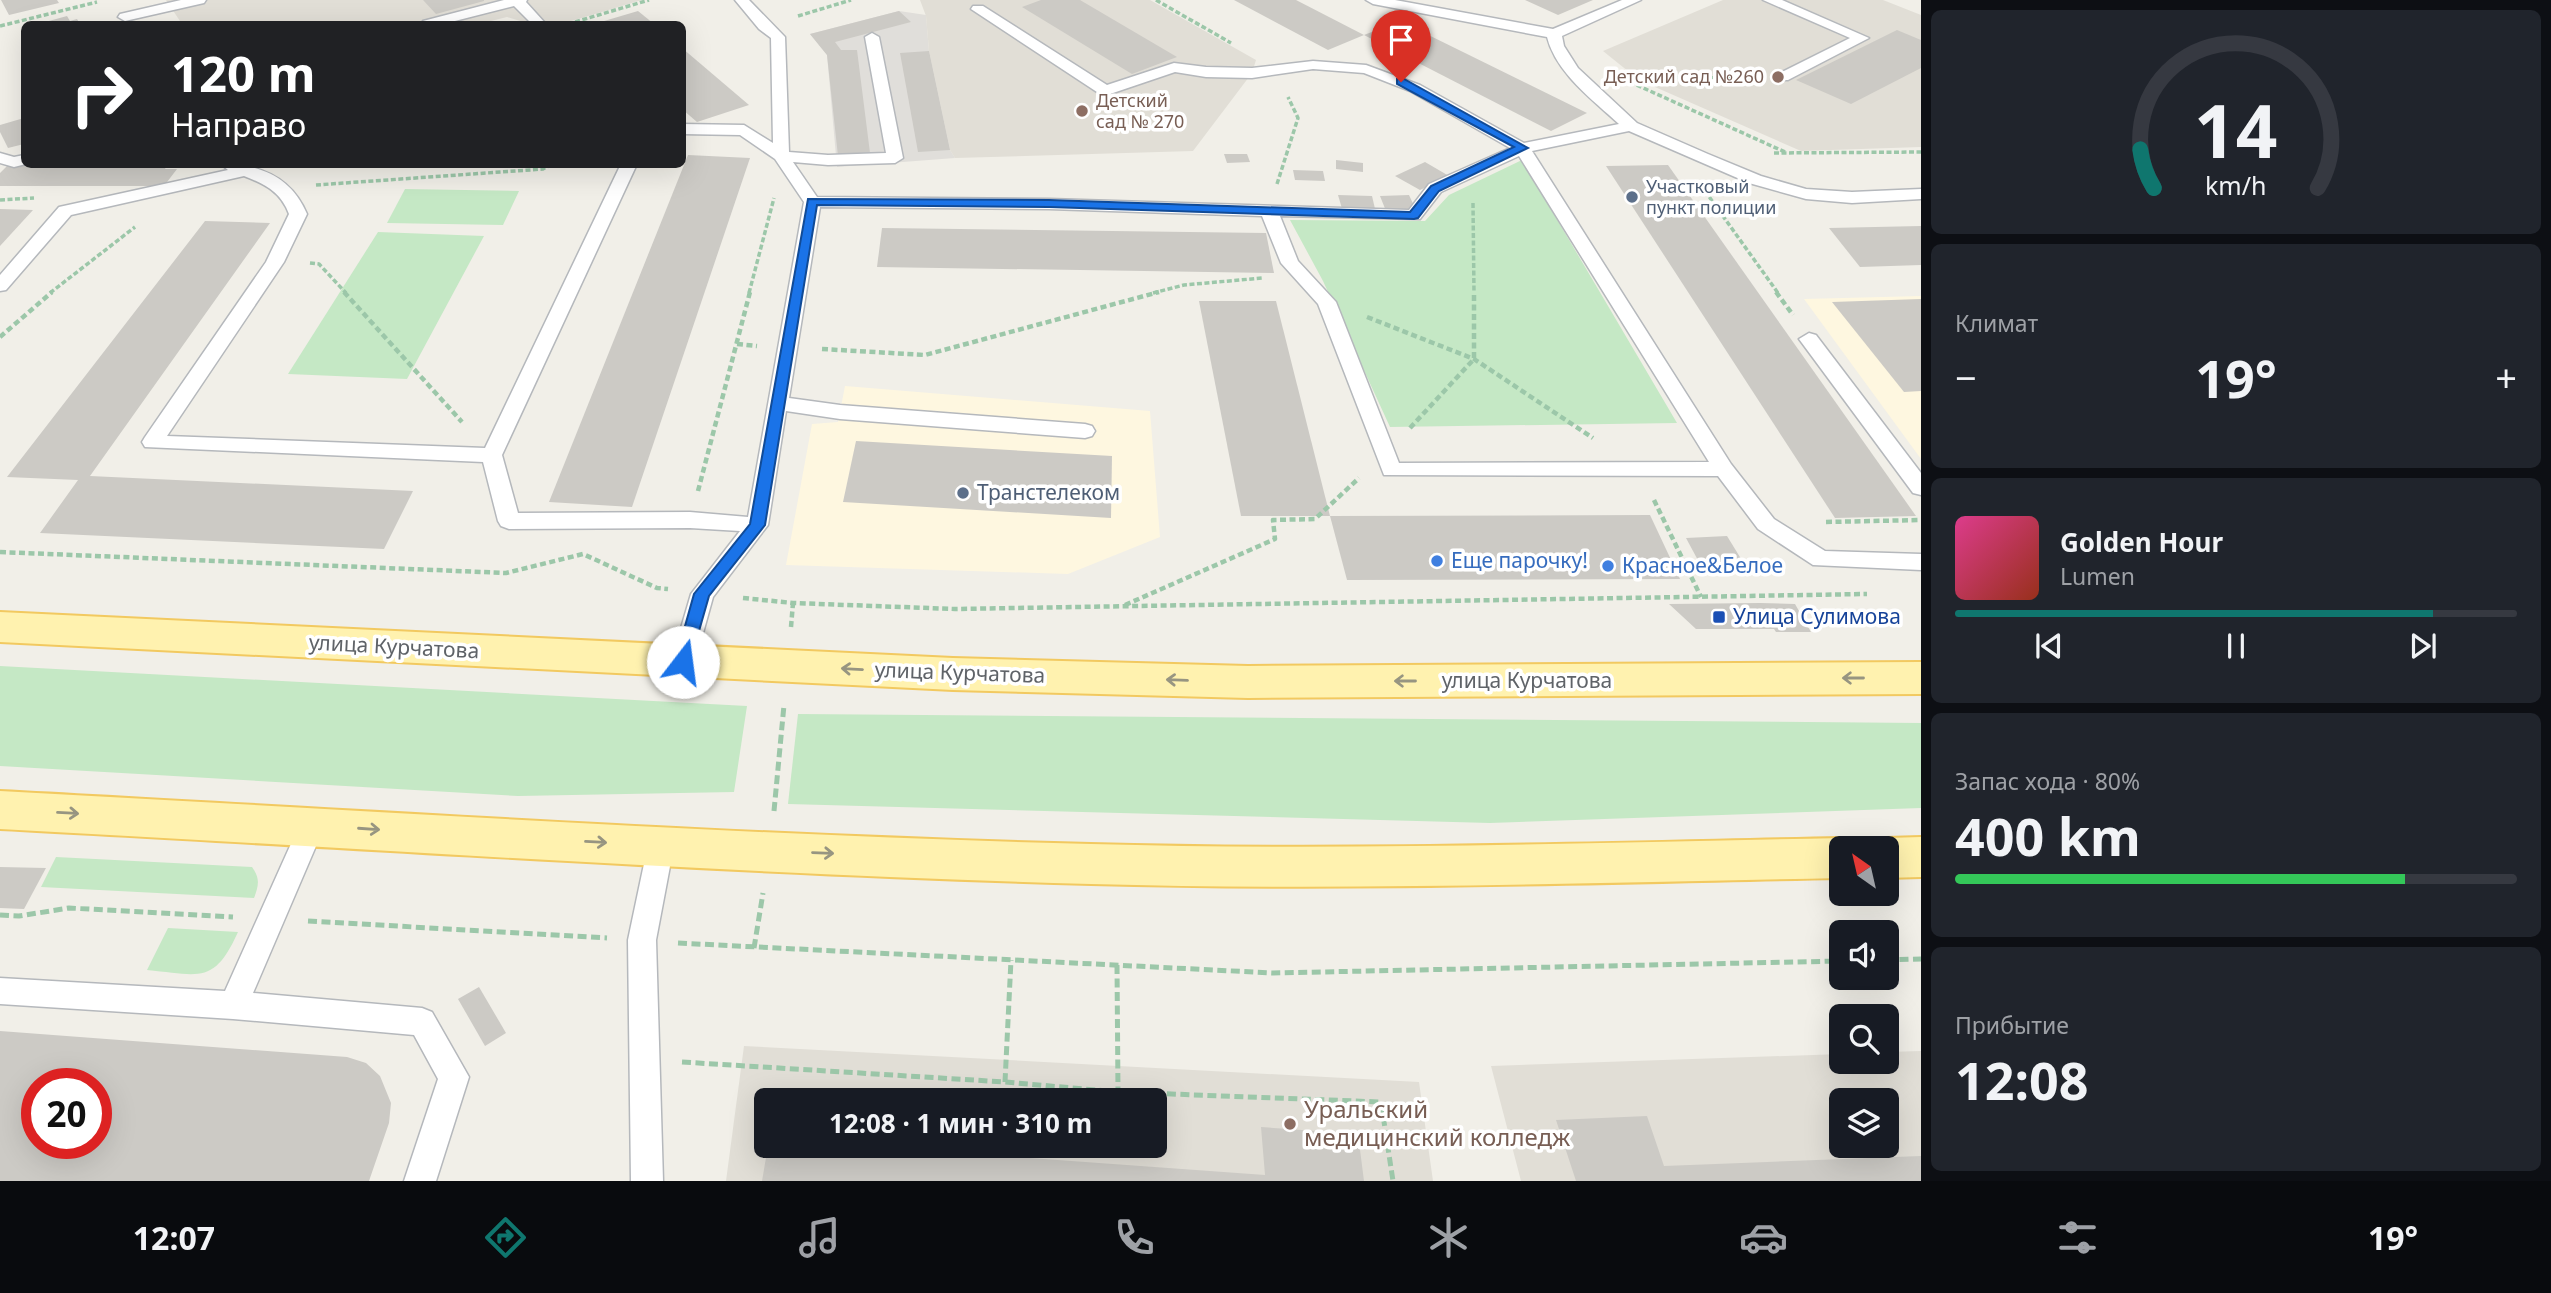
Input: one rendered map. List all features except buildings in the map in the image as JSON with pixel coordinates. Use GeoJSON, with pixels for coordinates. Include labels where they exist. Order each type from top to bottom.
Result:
{"type":"FeatureCollection","features":[{"type":"Feature","properties":{"kind":"main road","name":"улица Курчатова"},"geometry":{"type":"LineString","coordinates":[[0,627],[683,662],[1248,682],[1921,678]]}},
{"type":"Feature","properties":{"kind":"main road"},"geometry":{"type":"LineString","coordinates":[[0,810],[769,851],[1094,864],[1419,866],[1829,858]]}},
{"type":"Feature","properties":{"kind":"main road"},"geometry":{"type":"LineString","coordinates":[[1899,858],[1921,857]]}},
{"type":"Feature","properties":{"kind":"lane"},"geometry":{"type":"LineString","coordinates":[[124,17],[199,0]]}},
{"type":"Feature","properties":{"kind":"lane"},"geometry":{"type":"LineString","coordinates":[[439,21],[518,0],[536,21]]}},
{"type":"Feature","properties":{"kind":"lane"},"geometry":{"type":"LineString","coordinates":[[742,0],[764,26],[778,37],[781,156]]}},
{"type":"Feature","properties":{"kind":"lane"},"geometry":{"type":"LineString","coordinates":[[1373,0],[1554,34],[1631,1]]}},
{"type":"Feature","properties":{"kind":"lane"},"geometry":{"type":"LineString","coordinates":[[1770,0],[1862,38],[1783,77]]}},
{"type":"Feature","properties":{"kind":"lane"},"geometry":{"type":"LineString","coordinates":[[978,9],[1105,91],[1174,67],[1229,73],[1252,73],[1312,65],[1366,69],[1415,88],[1522,148],[1724,469],[1766,524],[1821,559],[1921,562]]}},
{"type":"Feature","properties":{"kind":"lane"},"geometry":{"type":"LineString","coordinates":[[1554,34],[1554,44],[1570,69],[1632,126],[1723,166],[1784,188],[1828,197],[1921,194]]}},
{"type":"Feature","properties":{"kind":"lane"},"geometry":{"type":"LineString","coordinates":[[781,156],[828,160],[895,158],[872,37]]}},
{"type":"Feature","properties":{"kind":"lane"},"geometry":{"type":"LineString","coordinates":[[812,202],[1049,204],[1414,215],[1435,188],[1522,148],[1632,126]]}},
{"type":"Feature","properties":{"kind":"lane"},"geometry":{"type":"LineString","coordinates":[[683,662],[702,594],[757,525],[812,202],[781,156],[744,130],[686,129]]}},
{"type":"Feature","properties":{"kind":"lane"},"geometry":{"type":"LineString","coordinates":[[0,158],[14,162],[21,160]]}},
{"type":"Feature","properties":{"kind":"lane"},"geometry":{"type":"LineString","coordinates":[[0,286],[65,211],[236,168],[281,186],[294,198],[299,214],[275,262],[152,442],[492,455]]}},
{"type":"Feature","properties":{"kind":"lane"},"geometry":{"type":"LineString","coordinates":[[627,168],[492,455],[509,521],[690,520],[757,525]]}},
{"type":"Feature","properties":{"kind":"lane"},"geometry":{"type":"LineString","coordinates":[[1269,211],[1290,263],[1328,302],[1391,470],[1724,469]]}},
{"type":"Feature","properties":{"kind":"lane"},"geometry":{"type":"LineString","coordinates":[[1809,339],[1921,488]]}},
{"type":"Feature","properties":{"kind":"lane"},"geometry":{"type":"LineString","coordinates":[[778,403],[840,412],[1085,431]]}},
{"type":"Feature","properties":{"kind":"lane"},"geometry":{"type":"LineString","coordinates":[[233,1005],[312,825]]}},
{"type":"Feature","properties":{"kind":"lane"},"geometry":{"type":"LineString","coordinates":[[648,1181],[642,940],[661,845]]}},
{"type":"Feature","properties":{"kind":"lane"},"geometry":{"type":"LineString","coordinates":[[0,991],[233,1005],[422,1022],[454,1077],[420,1181]]}},
{"type":"Feature","properties":{"kind":"path"},"geometry":{"type":"LineString","coordinates":[[578,21],[649,0]]}},
{"type":"Feature","properties":{"kind":"path"},"geometry":{"type":"LineString","coordinates":[[764,26],[851,0]]}},
{"type":"Feature","properties":{"kind":"path"},"geometry":{"type":"LineString","coordinates":[[0,26],[97,2]]}},
{"type":"Feature","properties":{"kind":"path"},"geometry":{"type":"LineString","coordinates":[[1783,77],[1620,77],[1787,153]]}},
{"type":"Feature","properties":{"kind":"path"},"geometry":{"type":"LineString","coordinates":[[1673,144],[1809,339]]}},
{"type":"Feature","properties":{"kind":"path"},"geometry":{"type":"LineString","coordinates":[[1764,153],[1921,152]]}},
{"type":"Feature","properties":{"kind":"path"},"geometry":{"type":"LineString","coordinates":[[690,520],[773,201],[781,156]]}},
{"type":"Feature","properties":{"kind":"path"},"geometry":{"type":"LineString","coordinates":[[281,186],[545,168]]}},
{"type":"Feature","properties":{"kind":"path"},"geometry":{"type":"LineString","coordinates":[[0,337],[66,279],[142,222]]}},
{"type":"Feature","properties":{"kind":"path"},"geometry":{"type":"LineString","coordinates":[[275,262],[319,264],[492,455]]}},
{"type":"Feature","properties":{"kind":"path"},"geometry":{"type":"LineString","coordinates":[[737,344],[925,355],[1184,285],[1269,277],[1290,263]]}},
{"type":"Feature","properties":{"kind":"path"},"geometry":{"type":"LineString","coordinates":[[1328,302],[1474,359],[1639,469],[1701,597]]}},
{"type":"Feature","properties":{"kind":"path"},"geometry":{"type":"LineString","coordinates":[[1766,524],[1921,520]]}},
{"type":"Feature","properties":{"kind":"path"},"geometry":{"type":"LineString","coordinates":[[0,552],[506,573],[595,550]]}},
{"type":"Feature","properties":{"kind":"path"},"geometry":{"type":"LineString","coordinates":[[583,554],[657,588],[793,603],[955,609],[1877,594]]}},
{"type":"Feature","properties":{"kind":"path"},"geometry":{"type":"LineString","coordinates":[[754,948],[769,851],[793,603]]}},
{"type":"Feature","properties":{"kind":"path"},"geometry":{"type":"LineString","coordinates":[[0,915],[19,916],[69,908],[754,948],[1273,973],[1829,961]]}},
{"type":"Feature","properties":{"kind":"path"},"geometry":{"type":"LineString","coordinates":[[1899,960],[1921,959]]}},
{"type":"Feature","properties":{"kind":"path"},"geometry":{"type":"LineString","coordinates":[[1005,1082],[1011,960]]}},
{"type":"Feature","properties":{"kind":"path"},"geometry":{"type":"LineString","coordinates":[[1117,965],[1118,1088]]}},
{"type":"Feature","properties":{"kind":"path"},"geometry":{"type":"LineString","coordinates":[[645,1059],[1073,1088]]}},
{"type":"Feature","properties":{"kind":"path"},"geometry":{"type":"LineString","coordinates":[[1167,1094],[1381,1102],[1393,1181]]}},
{"type":"Feature","properties":{"kind":"shaded area"},"geometry":{"type":"Polygon","coordinates":[[[166,0],[642,0],[571,21],[520,21],[507,17],[491,21],[180,21],[166,0]]]}},
{"type":"Feature","properties":{"kind":"shaded area","name":"Детский сад № 270"},"geometry":{"type":"Polygon","coordinates":[[[920,0],[1150,0],[1256,60],[1252,73],[1193,151],[955,158],[950,150],[929,51],[926,16],[920,0]]]}},
{"type":"Feature","properties":{"kind":"shaded area","name":"Детский сад №260"},"geometry":{"type":"Polygon","coordinates":[[[1723,0],[1883,0],[1921,15],[1921,147],[1801,151],[1639,80],[1603,51],[1723,0]]]}},
{"type":"Feature","properties":{"kind":"shaded area"},"geometry":{"type":"Polygon","coordinates":[[[899,11],[926,15],[929,51],[950,150],[955,158],[837,167],[827,55],[810,34],[899,11]]]}},
{"type":"Feature","properties":{"kind":"shaded area"},"geometry":{"type":"Polygon","coordinates":[[[1921,296],[1921,459],[1804,299],[1921,296]]]}},
{"type":"Feature","properties":{"kind":"shaded area"},"geometry":{"type":"Polygon","coordinates":[[[845,386],[1150,411],[1160,537],[1068,574],[786,565],[812,424],[838,422],[845,386]]]}},
{"type":"Feature","properties":{"kind":"shaded area","name":"Уральский медицинский колледж"},"geometry":{"type":"Polygon","coordinates":[[[744,1046],[1419,1082],[1433,1181],[726,1181],[744,1046]]]}},
{"type":"Feature","properties":{"kind":"shaded area"},"geometry":{"type":"Polygon","coordinates":[[[1921,1051],[1921,1181],[1521,1181],[1491,1066],[1829,1054],[1829,1074],[1899,1074],[1899,1052],[1921,1051]]]}},
{"type":"Feature","properties":{"kind":"green space"},"geometry":{"type":"Polygon","coordinates":[[[1522,160],[1677,423],[1390,427],[1323,281],[1290,220],[1425,221],[1449,195],[1522,160]]]}},
{"type":"Feature","properties":{"kind":"green space"},"geometry":{"type":"Polygon","coordinates":[[[405,189],[519,191],[503,225],[387,223],[405,189]]]}},
{"type":"Feature","properties":{"kind":"green space"},"geometry":{"type":"Polygon","coordinates":[[[378,232],[484,236],[407,379],[288,374],[378,232]]]}},
{"type":"Feature","properties":{"kind":"green space"},"geometry":{"type":"Polygon","coordinates":[[[0,666],[747,706],[734,792],[518,796],[0,766],[0,666]]]}},
{"type":"Feature","properties":{"kind":"green space"},"geometry":{"type":"Polygon","coordinates":[[[798,714],[1921,723],[1921,808],[1490,823],[788,804],[798,714]]]}},
{"type":"Feature","properties":{"kind":"green space"},"geometry":{"type":"Polygon","coordinates":[[[56,857],[252,867],[258,885],[254,898],[41,887],[56,857]]]}},
{"type":"Feature","properties":{"kind":"green space"},"geometry":{"type":"Polygon","coordinates":[[[168,928],[238,932],[221,961],[213,969],[193,974],[147,970],[168,928]]]}},
{"type":"Feature","properties":{"kind":"place","name":"Детский сад №260"},"geometry":{"type":"Point","coordinates":[1778,77]}},
{"type":"Feature","properties":{"kind":"place","name":"Детский сад № 270"},"geometry":{"type":"Point","coordinates":[1082,111]}},
{"type":"Feature","properties":{"kind":"place","name":"Участковый пункт полиции"},"geometry":{"type":"Point","coordinates":[1632,197]}},
{"type":"Feature","properties":{"kind":"place","name":"Транстелеком"},"geometry":{"type":"Point","coordinates":[963,493]}},
{"type":"Feature","properties":{"kind":"place","name":"Еще парочку!"},"geometry":{"type":"Point","coordinates":[1437,561]}},
{"type":"Feature","properties":{"kind":"place","name":"Красное&Белое"},"geometry":{"type":"Point","coordinates":[1608,566]}},
{"type":"Feature","properties":{"kind":"place","name":"Улица Сулимова"},"geometry":{"type":"Point","coordinates":[1719,617]}},
{"type":"Feature","properties":{"kind":"place","name":"Уральский медицинский колледж"},"geometry":{"type":"Point","coordinates":[1290,1124]}},
{"type":"Feature","properties":{"kind":"route"},"geometry":{"type":"LineString","coordinates":[[683,662],[702,594],[757,525],[812,202],[1049,204],[1414,215],[1435,188],[1522,148],[1401,82]]}}]}
